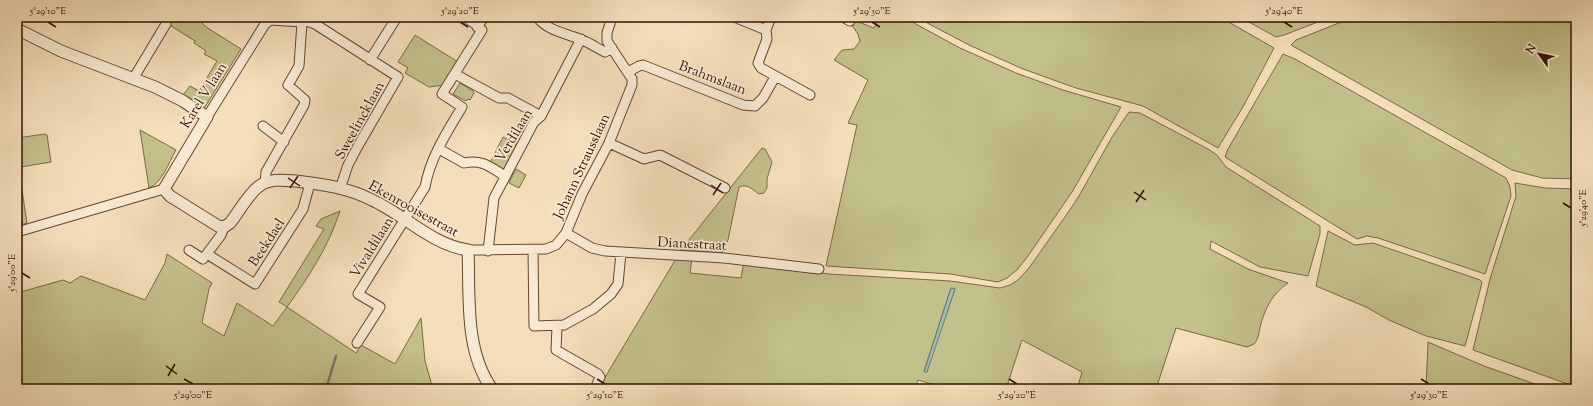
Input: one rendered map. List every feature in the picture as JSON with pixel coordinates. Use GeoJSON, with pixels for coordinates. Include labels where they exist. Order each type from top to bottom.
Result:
{"type":"FeatureCollection","features":[{"type":"Feature","properties":{"kind":"street"},"geometry":{"type":"LineString","coordinates":[[370,60],[397,17]]}},
{"type":"Feature","properties":{"kind":"street"},"geometry":{"type":"LineString","coordinates":[[405,219],[425,187],[427,172],[441,142],[462,107],[442,94],[482,30],[465,17]]}},
{"type":"Feature","properties":{"kind":"street"},"geometry":{"type":"LineString","coordinates":[[478,26],[484,17]]}},
{"type":"Feature","properties":{"kind":"street"},"geometry":{"type":"LineString","coordinates":[[537,17],[542,23],[564,35],[582,39],[605,52],[612,48]]}},
{"type":"Feature","properties":{"kind":"street","name":"Johann Strausslaan"},"geometry":{"type":"LineString","coordinates":[[468,250],[488,251],[546,249],[556,245],[566,233],[582,194],[609,143],[632,85],[632,79],[607,41],[607,33],[612,17]]}},
{"type":"Feature","properties":{"kind":"street"},"geometry":{"type":"LineString","coordinates":[[734,17],[766,30],[770,17]]}},
{"type":"Feature","properties":{"kind":"street"},"geometry":{"type":"LineString","coordinates":[[207,254],[221,235],[224,227],[230,223],[257,188],[265,183],[266,172],[284,142],[293,121],[304,105],[305,100],[288,85],[299,66],[306,20],[271,18]]}},
{"type":"Feature","properties":{"kind":"street","name":"Karel V laan"},"geometry":{"type":"LineString","coordinates":[[164,189],[265,24],[271,18]]}},
{"type":"Feature","properties":{"kind":"street","name":"Sweelincklaan"},"geometry":{"type":"LineString","coordinates":[[306,20],[398,76],[348,165],[340,189]]}},
{"type":"Feature","properties":{"kind":"street"},"geometry":{"type":"LineString","coordinates":[[133,78],[166,24]]}},
{"type":"Feature","properties":{"kind":"street"},"geometry":{"type":"LineString","coordinates":[[17,29],[61,51],[133,78],[170,94],[207,117]]}},
{"type":"Feature","properties":{"kind":"street","name":"Brahmslaan"},"geometry":{"type":"LineString","coordinates":[[766,30],[766,39],[758,63],[761,68],[810,95]]}},
{"type":"Feature","properties":{"kind":"street","name":"Verdilaan"},"geometry":{"type":"LineString","coordinates":[[488,251],[494,198],[534,122],[541,116],[582,39]]}},
{"type":"Feature","properties":{"kind":"street","name":"Brahmslaan"},"geometry":{"type":"LineString","coordinates":[[628,72],[638,66],[643,66],[743,105],[755,106],[763,98],[775,77]]}},
{"type":"Feature","properties":{"kind":"street"},"geometry":{"type":"LineString","coordinates":[[455,74],[499,98],[508,98],[541,116]]}},
{"type":"Feature","properties":{"kind":"street"},"geometry":{"type":"LineString","coordinates":[[263,126],[284,142]]}},
{"type":"Feature","properties":{"kind":"street"},"geometry":{"type":"LineString","coordinates":[[609,143],[644,159],[660,155],[725,188]]}},
{"type":"Feature","properties":{"kind":"street"},"geometry":{"type":"LineString","coordinates":[[439,149],[464,163],[475,161],[481,162],[505,176]]}},
{"type":"Feature","properties":{"kind":"street","name":"Ekenrooisestraat"},"geometry":{"type":"LineString","coordinates":[[265,183],[276,180],[310,183],[357,193],[374,200],[445,245],[468,250],[471,323],[474,345],[479,364],[492,389]]}},
{"type":"Feature","properties":{"kind":"street","name":"Beekdael"},"geometry":{"type":"LineString","coordinates":[[189,250],[203,259],[207,254],[255,284],[303,209],[310,183]]}},
{"type":"Feature","properties":{"kind":"street"},"geometry":{"type":"LineString","coordinates":[[17,232],[164,189],[170,196],[186,207],[218,226],[224,227]]}},
{"type":"Feature","properties":{"kind":"street","name":"Vivaldilaan"},"geometry":{"type":"LineString","coordinates":[[357,344],[380,307],[358,294],[405,219]]}},
{"type":"Feature","properties":{"kind":"street","name":"Dianestraat"},"geometry":{"type":"LineString","coordinates":[[566,233],[592,248],[621,253],[724,258],[820,269]]}},
{"type":"Feature","properties":{"kind":"street"},"geometry":{"type":"LineString","coordinates":[[533,250],[534,326],[557,327],[583,315],[611,294],[618,284],[621,253]]}},
{"type":"Feature","properties":{"kind":"street"},"geometry":{"type":"LineString","coordinates":[[557,327],[556,350],[598,374],[600,381],[595,389]]}},
{"type":"Feature","properties":{"kind":"shaded area"},"geometry":{"type":"Polygon","coordinates":[[[157,17],[196,17],[206,27],[241,49],[205,107],[183,95],[190,86],[199,91],[217,61],[204,54],[206,51],[194,43],[195,41],[157,17]]]}},
{"type":"Feature","properties":{"kind":"shaded area"},"geometry":{"type":"Polygon","coordinates":[[[846,17],[874,28],[880,17],[903,17],[960,48],[1016,73],[1063,90],[1121,107],[1072,192],[1028,256],[1017,270],[1007,278],[998,282],[950,274],[826,266],[857,125],[848,123],[868,80],[834,60],[842,50],[854,49],[860,41],[858,34],[846,17]]]}},
{"type":"Feature","properties":{"kind":"shaded area"},"geometry":{"type":"Polygon","coordinates":[[[916,17],[1220,17],[1274,48],[1244,105],[1218,148],[1143,106],[1076,88],[1023,69],[969,45],[916,17]]]}},
{"type":"Feature","properties":{"kind":"shaded area"},"geometry":{"type":"Polygon","coordinates":[[[1240,17],[1331,17],[1276,37],[1240,17]]]}},
{"type":"Feature","properties":{"kind":"shaded area"},"geometry":{"type":"Polygon","coordinates":[[[1354,17],[1571,17],[1576,23],[1576,179],[1542,178],[1512,170],[1291,45],[1296,40],[1354,17]]]}},
{"type":"Feature","properties":{"kind":"shaded area"},"geometry":{"type":"Polygon","coordinates":[[[415,35],[458,62],[444,85],[429,87],[405,73],[408,68],[398,62],[415,35]]]}},
{"type":"Feature","properties":{"kind":"shaded area"},"geometry":{"type":"Polygon","coordinates":[[[1283,54],[1295,59],[1506,178],[1510,187],[1511,196],[1485,274],[1378,238],[1367,236],[1357,239],[1225,157],[1228,149],[1283,54]]]}},
{"type":"Feature","properties":{"kind":"shaded area"},"geometry":{"type":"Polygon","coordinates":[[[460,83],[473,91],[474,93],[470,100],[468,99],[466,101],[453,94],[460,83]]]}},
{"type":"Feature","properties":{"kind":"shaded area"},"geometry":{"type":"Polygon","coordinates":[[[1129,112],[1140,113],[1208,149],[1217,155],[1226,167],[1320,226],[1320,234],[1308,276],[1260,267],[1211,241],[1210,249],[1248,269],[1288,283],[1282,287],[1270,302],[1254,344],[1247,347],[1176,328],[1156,389],[1077,389],[1082,372],[1022,340],[1006,389],[988,389],[975,384],[974,389],[949,389],[918,380],[915,389],[598,389],[677,257],[692,258],[690,273],[741,278],[744,262],[829,274],[950,281],[1000,288],[1010,285],[1018,280],[1029,268],[1067,214],[1079,196],[1112,137],[1129,112]],[[951,288],[924,371],[926,372],[955,289],[951,288]]]}},
{"type":"Feature","properties":{"kind":"shaded area"},"geometry":{"type":"Polygon","coordinates":[[[140,130],[176,150],[158,182],[149,188],[140,130]]]}},
{"type":"Feature","properties":{"kind":"shaded area"},"geometry":{"type":"Polygon","coordinates":[[[47,135],[51,162],[21,167],[19,170],[27,223],[17,226],[17,138],[47,135]]]}},
{"type":"Feature","properties":{"kind":"shaded area"},"geometry":{"type":"Polygon","coordinates":[[[503,137],[518,145],[505,168],[501,169],[490,163],[503,137]]]}},
{"type":"Feature","properties":{"kind":"shaded area"},"geometry":{"type":"Polygon","coordinates":[[[762,148],[765,149],[772,162],[767,179],[767,188],[764,193],[759,194],[747,186],[739,187],[728,240],[722,253],[681,250],[762,148]]]}},
{"type":"Feature","properties":{"kind":"shaded area"},"geometry":{"type":"Polygon","coordinates":[[[516,169],[526,175],[519,188],[509,183],[516,169]]]}},
{"type":"Feature","properties":{"kind":"shaded area"},"geometry":{"type":"Polygon","coordinates":[[[1515,183],[1545,188],[1576,189],[1576,387],[1473,350],[1490,279],[1516,196],[1515,183]]]}},
{"type":"Feature","properties":{"kind":"shaded area"},"geometry":{"type":"Polygon","coordinates":[[[340,211],[324,249],[287,307],[279,302],[324,229],[316,226],[321,219],[340,211]]]}},
{"type":"Feature","properties":{"kind":"shaded area"},"geometry":{"type":"Polygon","coordinates":[[[1328,231],[1355,245],[1373,243],[1480,280],[1482,282],[1481,287],[1465,346],[1426,336],[1389,320],[1366,307],[1316,286],[1328,231]]]}},
{"type":"Feature","properties":{"kind":"shaded area"},"geometry":{"type":"Polygon","coordinates":[[[167,254],[212,283],[209,289],[202,323],[224,336],[237,303],[273,326],[287,307],[356,353],[361,345],[395,364],[421,318],[425,361],[433,389],[17,389],[17,293],[63,280],[70,283],[81,276],[145,300],[165,263],[167,254]]]}},
{"type":"Feature","properties":{"kind":"shaded area"},"geometry":{"type":"Polygon","coordinates":[[[1428,342],[1484,366],[1549,389],[1426,389],[1428,342]]]}},
{"type":"Feature","properties":{"kind":"water"},"geometry":{"type":"Polygon","coordinates":[[[951,288],[955,289],[927,372],[924,372],[951,288]]]}},
{"type":"Feature","properties":{"kind":"waterway"},"geometry":{"type":"LineString","coordinates":[[326,389],[336,356]]}}]}
